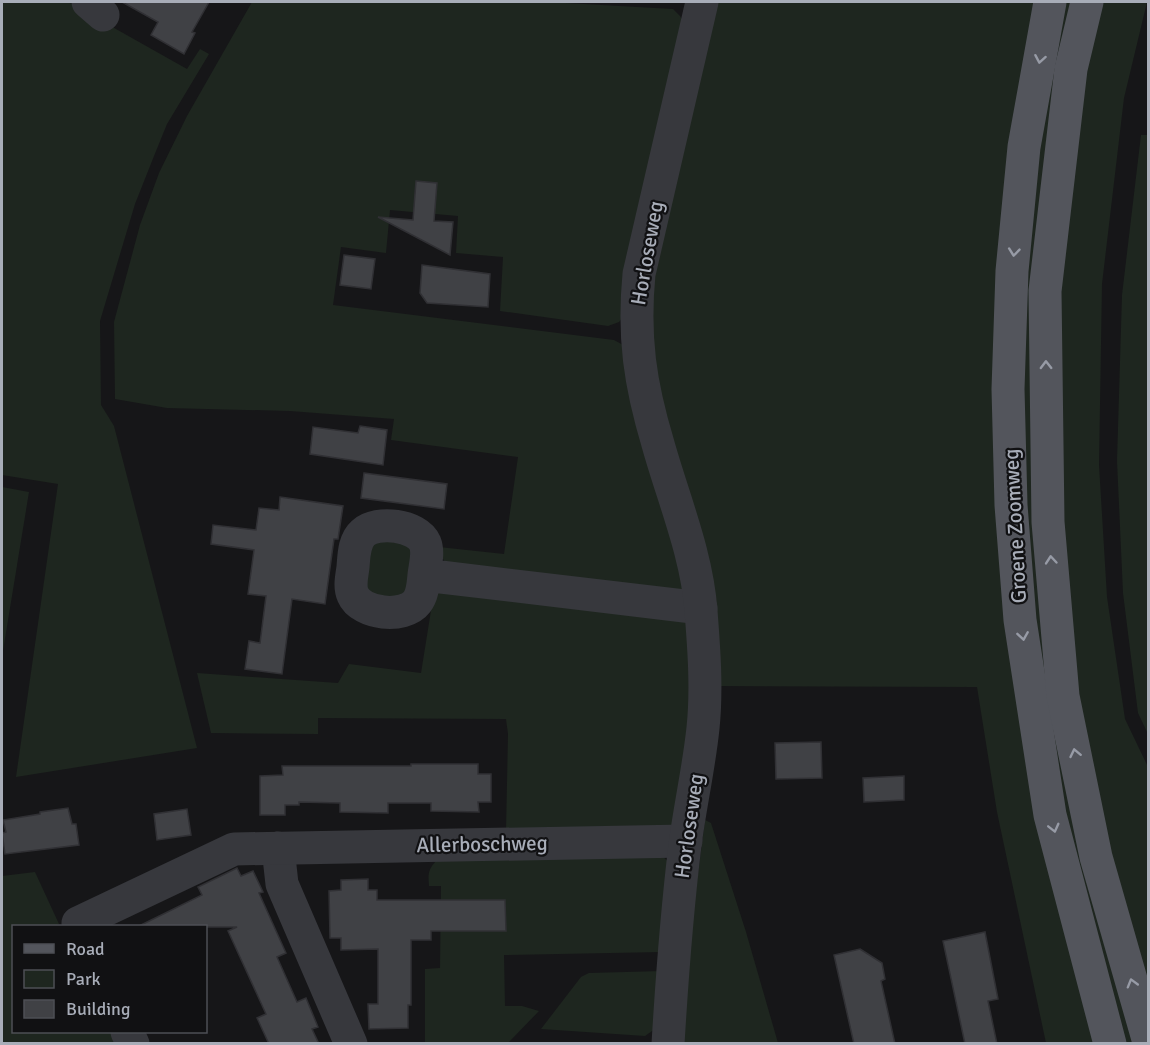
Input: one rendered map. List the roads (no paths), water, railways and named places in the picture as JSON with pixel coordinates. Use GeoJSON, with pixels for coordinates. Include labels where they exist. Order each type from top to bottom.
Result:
{"type":"FeatureCollection","features":[{"type":"Feature","properties":{"kind":"main road","name":"Groene Zoomweg"},"geometry":{"type":"LineString","coordinates":[[1050,2],[1024,147],[1012,271],[1008,389],[1011,505],[1020,620],[1050,815],[1110,1044]]}},
{"type":"Feature","properties":{"kind":"main road","name":"Groene Zoomweg"},"geometry":{"type":"LineString","coordinates":[[1087,2],[1071,69],[1045,291],[1048,522],[1063,696],[1096,857],[1149,1039]]}},
{"type":"Feature","properties":{"kind":"street","name":"Horloseweg"},"geometry":{"type":"LineString","coordinates":[[668,1044],[675,927],[703,726],[701,608],[684,530],[644,393],[637,347],[636,322],[639,274],[702,2]]}},
{"type":"Feature","properties":{"kind":"street"},"geometry":{"type":"LineString","coordinates":[[424,575],[701,608]]}},
{"type":"Feature","properties":{"kind":"street","name":"Allerboschweg"},"geometry":{"type":"LineString","coordinates":[[78,925],[78,923],[234,849],[686,841]]}},
{"type":"Feature","properties":{"kind":"street"},"geometry":{"type":"LineString","coordinates":[[278,848],[282,884],[351,1044]]}}]}
